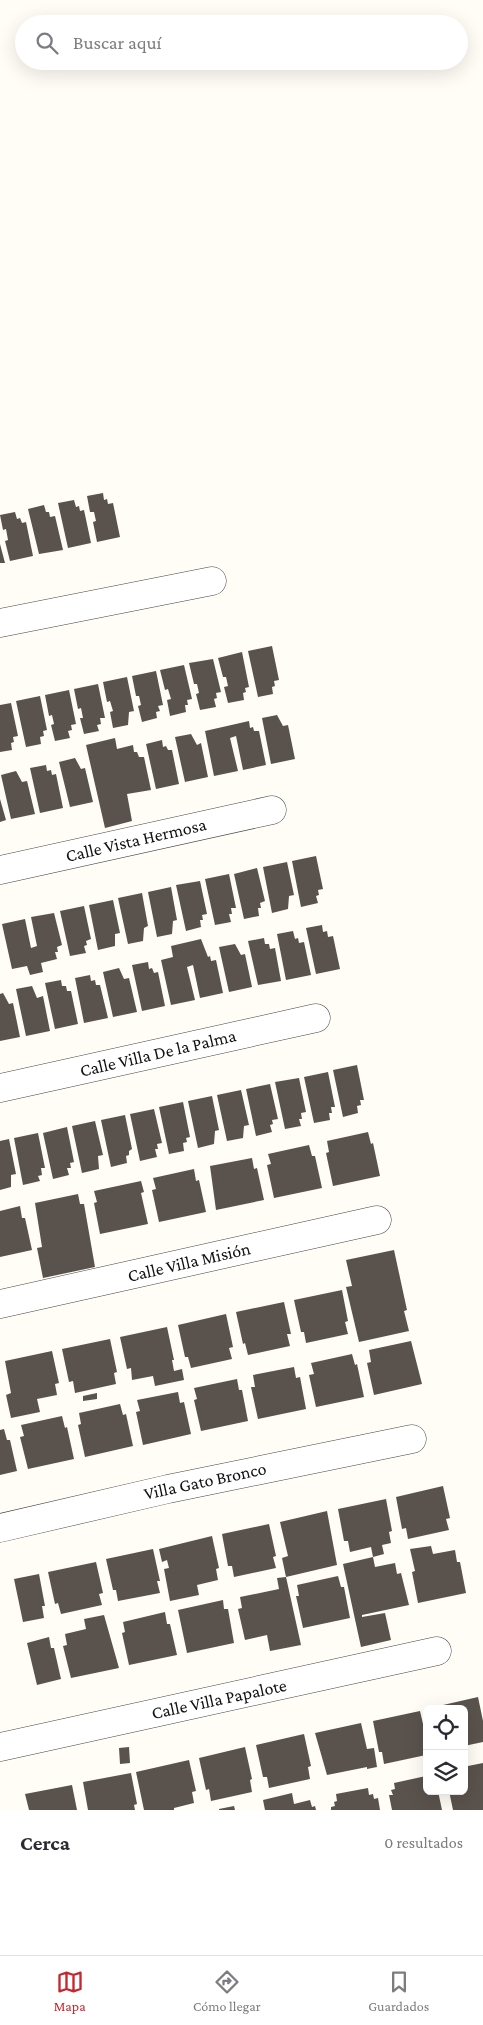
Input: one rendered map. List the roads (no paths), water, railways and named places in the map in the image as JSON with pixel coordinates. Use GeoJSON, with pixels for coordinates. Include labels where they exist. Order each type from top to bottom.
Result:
{"type":"FeatureCollection","features":[{"type":"Feature","properties":{"kind":"street"},"geometry":{"type":"LineString","coordinates":[[0,623],[212,581]]}},
{"type":"Feature","properties":{"kind":"street","name":"Calle Vista Hermosa"},"geometry":{"type":"LineString","coordinates":[[0,870],[272,810]]}},
{"type":"Feature","properties":{"kind":"street","name":"Calle Villa De la Palma"},"geometry":{"type":"LineString","coordinates":[[0,1088],[316,1018]]}},
{"type":"Feature","properties":{"kind":"street","name":"Calle Villa Misión"},"geometry":{"type":"LineString","coordinates":[[0,1304],[377,1220]]}},
{"type":"Feature","properties":{"kind":"street","name":"Villa Gato Bronco"},"geometry":{"type":"LineString","coordinates":[[0,1528],[168,1489],[412,1438]]}},
{"type":"Feature","properties":{"kind":"street","name":"Calle Villa Papalote"},"geometry":{"type":"LineString","coordinates":[[0,1747],[437,1651]]}}]}
